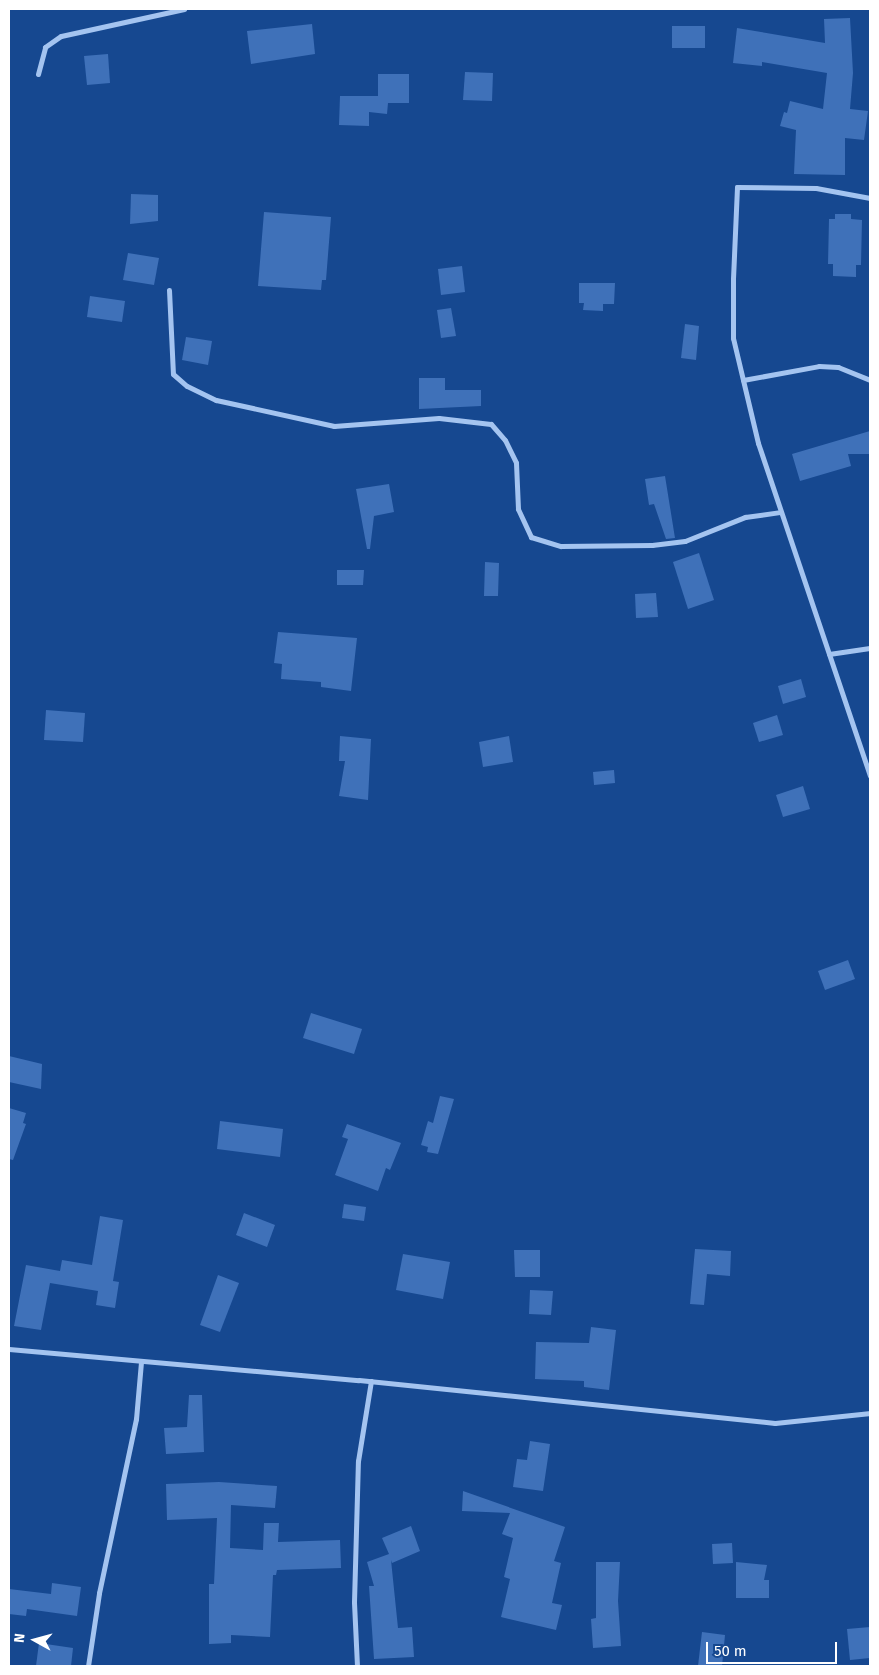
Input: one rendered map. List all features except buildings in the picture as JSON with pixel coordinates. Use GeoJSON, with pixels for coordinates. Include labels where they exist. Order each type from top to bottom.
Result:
{"type":"FeatureCollection","features":[{"type":"Feature","properties":{"kind":"street"},"geometry":{"type":"LineString","coordinates":[[38,74],[45,47],[61,36],[184,9]]}},
{"type":"Feature","properties":{"kind":"street"},"geometry":{"type":"LineString","coordinates":[[870,198],[816,188],[737,187],[733,338],[780,512],[870,776]]}},
{"type":"Feature","properties":{"kind":"street"},"geometry":{"type":"LineString","coordinates":[[168,290],[173,374],[187,386],[216,400],[334,426],[439,418],[491,424],[505,440],[516,463],[518,509],[530,537],[561,546],[652,545],[685,541],[745,517],[780,512]]}},
{"type":"Feature","properties":{"kind":"street"},"geometry":{"type":"LineString","coordinates":[[743,380],[819,366],[838,367],[870,380]]}},
{"type":"Feature","properties":{"kind":"street"},"geometry":{"type":"LineString","coordinates":[[829,654],[870,648]]}},
{"type":"Feature","properties":{"kind":"street"},"geometry":{"type":"LineString","coordinates":[[9,1349],[372,1381],[775,1423],[870,1413]]}},
{"type":"Feature","properties":{"kind":"street"},"geometry":{"type":"LineString","coordinates":[[88,1666],[99,1593],[136,1419],[140,1362]]}},
{"type":"Feature","properties":{"kind":"street"},"geometry":{"type":"LineString","coordinates":[[357,1666],[354,1602],[358,1461],[372,1381]]}}]}
